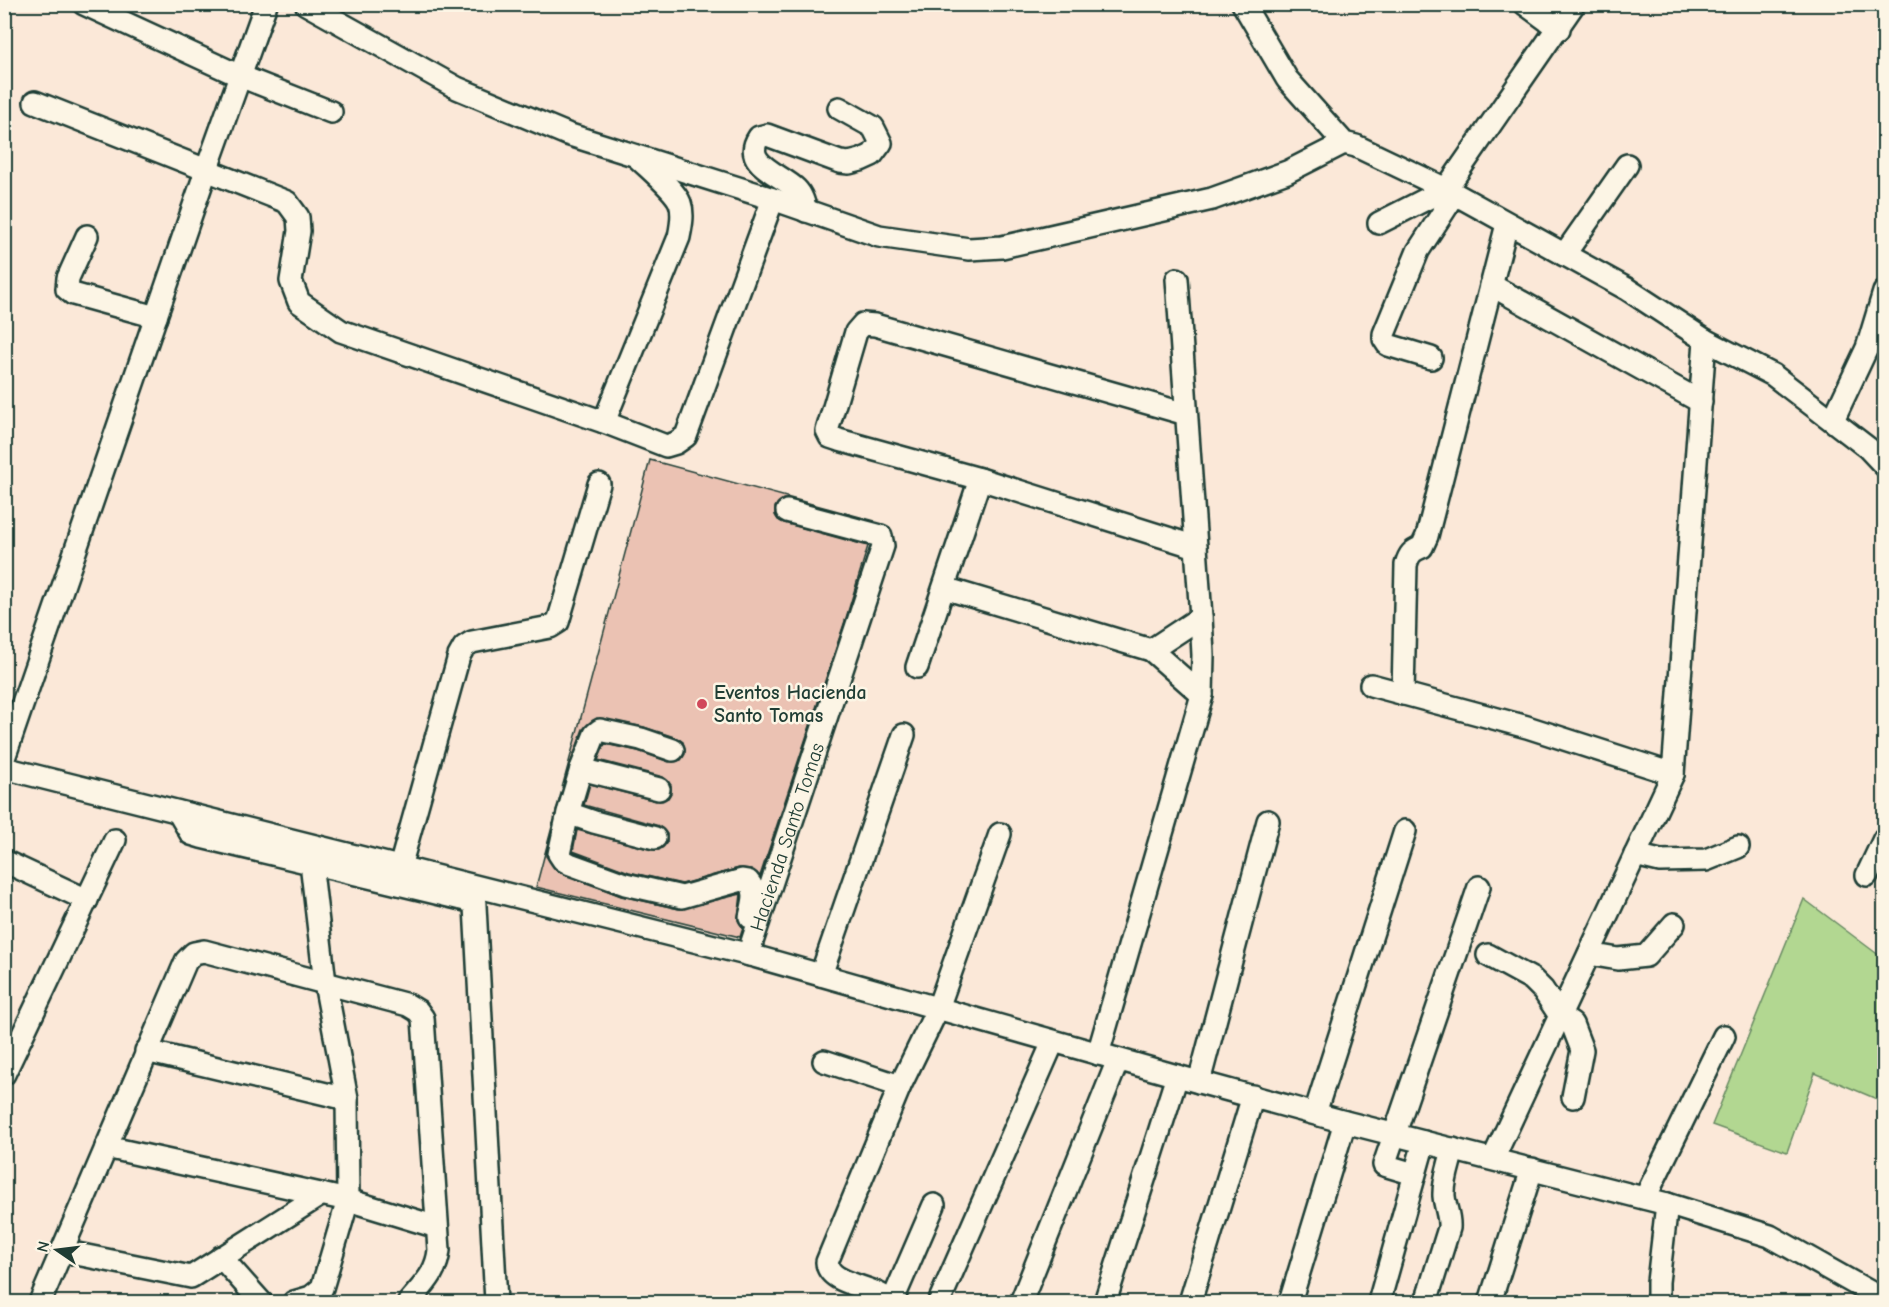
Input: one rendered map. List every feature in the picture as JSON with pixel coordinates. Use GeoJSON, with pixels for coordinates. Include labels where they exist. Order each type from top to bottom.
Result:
{"type":"FeatureCollection","features":[{"type":"Feature","properties":{"kind":"street"},"geometry":{"type":"LineString","coordinates":[[84,4],[240,76],[332,112]]}},
{"type":"Feature","properties":{"kind":"street"},"geometry":{"type":"LineString","coordinates":[[4,758],[206,171],[266,4]]}},
{"type":"Feature","properties":{"kind":"street"},"geometry":{"type":"LineString","coordinates":[[306,4],[457,88],[567,134],[879,236],[969,249],[1002,247],[1212,199],[1287,172],[1344,143]]}},
{"type":"Feature","properties":{"kind":"street"},"geometry":{"type":"LineString","coordinates":[[1243,4],[1287,80],[1344,143],[1356,146],[1450,192],[1627,289],[1705,340],[1773,375],[1868,448],[1884,465]]}},
{"type":"Feature","properties":{"kind":"street"},"geometry":{"type":"LineString","coordinates":[[1525,4],[1558,29]]}},
{"type":"Feature","properties":{"kind":"street"},"geometry":{"type":"LineString","coordinates":[[1431,358],[1388,345],[1384,334],[1418,251],[1450,192],[1574,4]]}},
{"type":"Feature","properties":{"kind":"street"},"geometry":{"type":"LineString","coordinates":[[35,102],[287,202],[298,217],[299,231],[291,281],[299,302],[341,331],[604,422],[666,446],[686,436],[773,200]]}},
{"type":"Feature","properties":{"kind":"street"},"geometry":{"type":"LineString","coordinates":[[806,211],[800,194],[794,187],[763,166],[756,158],[753,152],[754,144],[759,137],[767,135],[840,162],[861,160],[873,155],[881,143],[873,127],[839,108]]}},
{"type":"Feature","properties":{"kind":"street"},"geometry":{"type":"LineString","coordinates":[[604,422],[679,237],[682,218],[680,204],[671,191],[637,157]]}},
{"type":"Feature","properties":{"kind":"street"},"geometry":{"type":"LineString","coordinates":[[1564,255],[1627,165]]}},
{"type":"Feature","properties":{"kind":"street"},"geometry":{"type":"LineString","coordinates":[[1378,223],[1450,192]]}},
{"type":"Feature","properties":{"kind":"street"},"geometry":{"type":"LineString","coordinates":[[1403,694],[1408,556],[1413,550],[1422,547],[1427,536],[1507,224]]}},
{"type":"Feature","properties":{"kind":"street"},"geometry":{"type":"LineString","coordinates":[[87,236],[68,278],[67,289],[73,294],[156,317]]}},
{"type":"Feature","properties":{"kind":"street"},"geometry":{"type":"LineString","coordinates":[[1021,1302],[1108,1057],[1202,695],[1201,617],[1177,279]]}},
{"type":"Feature","properties":{"kind":"street"},"geometry":{"type":"LineString","coordinates":[[1491,285],[1701,402]]}},
{"type":"Feature","properties":{"kind":"street"},"geometry":{"type":"LineString","coordinates":[[1833,420],[1868,348],[1884,292]]}},
{"type":"Feature","properties":{"kind":"street"},"geometry":{"type":"LineString","coordinates":[[1186,414],[875,325],[863,324],[856,333],[827,431],[830,437],[980,479],[1196,547]]}},
{"type":"Feature","properties":{"kind":"street"},"geometry":{"type":"LineString","coordinates":[[1493,1158],[1673,774],[1705,340]]}},
{"type":"Feature","properties":{"kind":"street"},"geometry":{"type":"LineString","coordinates":[[917,667],[980,479]]}},
{"type":"Feature","properties":{"kind":"street"},"geometry":{"type":"LineString","coordinates":[[400,867],[459,656],[464,647],[472,642],[550,627],[558,622],[599,484]]}},
{"type":"Feature","properties":{"kind":"street","name":"Hacienda Santo Tomas"},"geometry":{"type":"LineString","coordinates":[[745,954],[883,546],[881,536],[787,511]]}},
{"type":"Feature","properties":{"kind":"street"},"geometry":{"type":"LineString","coordinates":[[944,588],[1151,650],[1202,695]]}},
{"type":"Feature","properties":{"kind":"street"},"geometry":{"type":"LineString","coordinates":[[1151,650],[1201,617]]}},
{"type":"Feature","properties":{"kind":"street"},"geometry":{"type":"LineString","coordinates":[[1371,685],[1527,727],[1673,774]]}},
{"type":"Feature","properties":{"kind":"street"},"geometry":{"type":"LineString","coordinates":[[673,750],[641,739],[600,730],[595,734],[568,813],[559,854],[570,864],[625,884],[682,897],[748,880],[755,894],[745,954]]}},
{"type":"Feature","properties":{"kind":"street"},"geometry":{"type":"LineString","coordinates":[[821,975],[904,735]]}},
{"type":"Feature","properties":{"kind":"street"},"geometry":{"type":"LineString","coordinates":[[4,768],[178,812],[310,854],[474,894],[745,954],[1345,1122],[1667,1204],[1770,1236],[1883,1297]]}},
{"type":"Feature","properties":{"kind":"street"},"geometry":{"type":"LineString","coordinates":[[581,770],[659,789]]}},
{"type":"Feature","properties":{"kind":"street"},"geometry":{"type":"LineString","coordinates":[[568,813],[655,838]]}},
{"type":"Feature","properties":{"kind":"street"},"geometry":{"type":"LineString","coordinates":[[1199,1082],[1268,820]]}},
{"type":"Feature","properties":{"kind":"street"},"geometry":{"type":"LineString","coordinates":[[1315,1113],[1405,831]]}},
{"type":"Feature","properties":{"kind":"street"},"geometry":{"type":"LineString","coordinates":[[934,1205],[891,1302],[884,1296],[836,1278],[829,1271],[827,1262],[900,1086],[938,1008],[1000,834]]}},
{"type":"Feature","properties":{"kind":"street"},"geometry":{"type":"LineString","coordinates":[[1867,875],[1884,839]]}},
{"type":"Feature","properties":{"kind":"street"},"geometry":{"type":"LineString","coordinates":[[7,1061],[116,840]]}},
{"type":"Feature","properties":{"kind":"street"},"geometry":{"type":"LineString","coordinates":[[1635,855],[1660,861],[1706,860],[1738,847]]}},
{"type":"Feature","properties":{"kind":"street"},"geometry":{"type":"LineString","coordinates":[[310,854],[400,867],[474,894]]}},
{"type":"Feature","properties":{"kind":"street"},"geometry":{"type":"LineString","coordinates":[[294,1302],[311,1297],[322,1288],[348,1200],[347,1100],[325,983],[310,854]]}},
{"type":"Feature","properties":{"kind":"street"},"geometry":{"type":"LineString","coordinates":[[4,861],[87,900]]}},
{"type":"Feature","properties":{"kind":"street"},"geometry":{"type":"LineString","coordinates":[[1414,1174],[1384,1165],[1479,887]]}},
{"type":"Feature","properties":{"kind":"street"},"geometry":{"type":"LineString","coordinates":[[474,894],[496,1302]]}},
{"type":"Feature","properties":{"kind":"street"},"geometry":{"type":"LineString","coordinates":[[1589,954],[1618,959],[1646,956],[1674,924]]}},
{"type":"Feature","properties":{"kind":"street"},"geometry":{"type":"LineString","coordinates":[[40,1302],[186,961],[194,953],[204,951],[408,1005],[418,1011],[423,1018],[438,1263],[433,1274],[409,1302]]}},
{"type":"Feature","properties":{"kind":"street"},"geometry":{"type":"LineString","coordinates":[[1488,955],[1532,979],[1543,990],[1560,1016],[1572,1024],[1582,1050],[1573,1097]]}},
{"type":"Feature","properties":{"kind":"street"},"geometry":{"type":"LineString","coordinates":[[1645,1198],[1724,1036]]}},
{"type":"Feature","properties":{"kind":"street"},"geometry":{"type":"LineString","coordinates":[[939,1302],[1053,1042]]}},
{"type":"Feature","properties":{"kind":"street"},"geometry":{"type":"LineString","coordinates":[[146,1051],[347,1100]]}},
{"type":"Feature","properties":{"kind":"street"},"geometry":{"type":"LineString","coordinates":[[824,1061],[900,1086]]}},
{"type":"Feature","properties":{"kind":"street"},"geometry":{"type":"LineString","coordinates":[[1106,1302],[1177,1076]]}},
{"type":"Feature","properties":{"kind":"street"},"geometry":{"type":"LineString","coordinates":[[1190,1302],[1253,1096]]}},
{"type":"Feature","properties":{"kind":"street"},"geometry":{"type":"LineString","coordinates":[[1290,1302],[1345,1122]]}},
{"type":"Feature","properties":{"kind":"street"},"geometry":{"type":"LineString","coordinates":[[1379,1302],[1424,1142]]}},
{"type":"Feature","properties":{"kind":"street"},"geometry":{"type":"LineString","coordinates":[[106,1147],[348,1200],[437,1227]]}},
{"type":"Feature","properties":{"kind":"street"},"geometry":{"type":"LineString","coordinates":[[1426,1302],[1449,1228],[1450,1216],[1444,1197],[1453,1149]]}},
{"type":"Feature","properties":{"kind":"street"},"geometry":{"type":"LineString","coordinates":[[1490,1302],[1532,1168]]}},
{"type":"Feature","properties":{"kind":"street"},"geometry":{"type":"LineString","coordinates":[[62,1251],[191,1277],[322,1194]]}},
{"type":"Feature","properties":{"kind":"street"},"geometry":{"type":"LineString","coordinates":[[1658,1302],[1658,1282],[1667,1204]]}},
{"type":"Feature","properties":{"kind":"street"},"geometry":{"type":"LineString","coordinates":[[221,1257],[261,1302]]}},
{"type":"Feature","properties":{"kind":"green space"},"geometry":{"type":"Polygon","coordinates":[[[1804,899],[1884,959],[1884,1102],[1815,1073],[1787,1152],[1712,1125],[1804,899]]]}},
{"type":"Feature","properties":{"kind":"building","name":"Eventos Hacienda Santo Tomas"},"geometry":{"type":"Polygon","coordinates":[[[650,460],[875,521],[790,499],[783,499],[775,507],[775,515],[784,523],[868,546],[760,876],[751,869],[739,868],[682,884],[629,872],[573,851],[577,830],[652,850],[659,850],[667,842],[667,834],[659,826],[584,805],[590,784],[656,801],[668,798],[671,793],[671,785],[663,777],[598,760],[605,744],[638,751],[669,762],[681,760],[685,754],[683,742],[677,738],[644,727],[597,718],[583,729],[562,788],[650,460]]]}},
{"type":"Feature","properties":{"kind":"building"},"geometry":{"type":"Polygon","coordinates":[[[553,823],[546,856],[557,871],[621,896],[679,909],[741,894],[738,920],[743,928],[740,937],[536,887],[553,823]]]}},
{"type":"Feature","properties":{"kind":"place","name":"Eventos Hacienda Santo Tomas"},"geometry":{"type":"Point","coordinates":[702,704]}}]}
